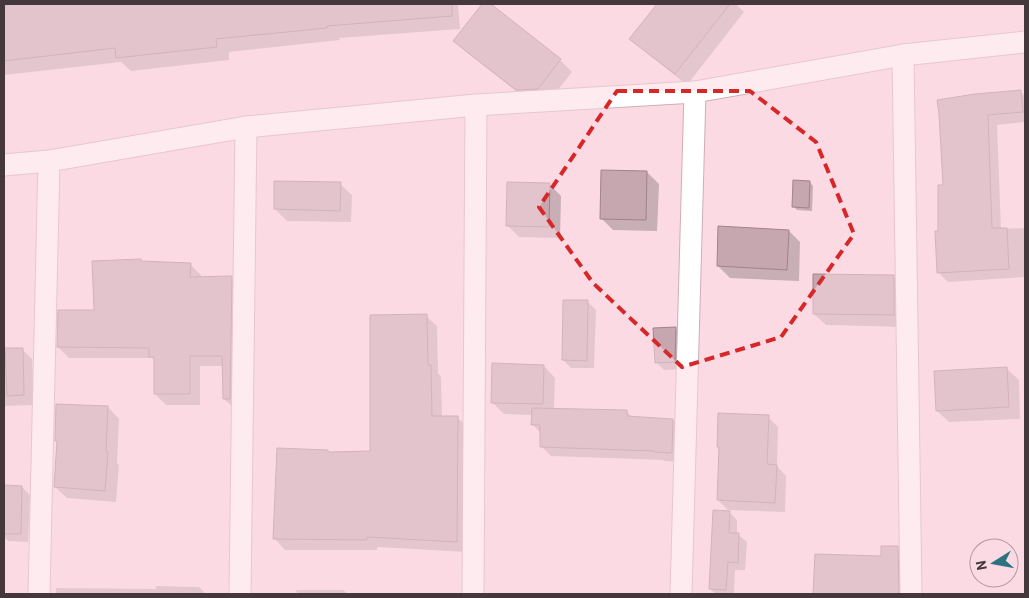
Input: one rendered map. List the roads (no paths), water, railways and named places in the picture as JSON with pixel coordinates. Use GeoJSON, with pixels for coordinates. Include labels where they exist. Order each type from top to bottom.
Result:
{"type":"FeatureCollection","features":[{"type":"Feature","properties":{"kind":"street"},"geometry":{"type":"LineString","coordinates":[[4,165],[48,161],[246,127],[476,105],[695,92],[903,55],[1025,42]]}},
{"type":"Feature","properties":{"kind":"street"},"geometry":{"type":"LineString","coordinates":[[903,55],[911,594]]}},
{"type":"Feature","properties":{"kind":"street"},"geometry":{"type":"LineString","coordinates":[[681,594],[695,92]]}},
{"type":"Feature","properties":{"kind":"street"},"geometry":{"type":"LineString","coordinates":[[473,594],[476,105]]}},
{"type":"Feature","properties":{"kind":"street"},"geometry":{"type":"LineString","coordinates":[[240,594],[246,127]]}},
{"type":"Feature","properties":{"kind":"street"},"geometry":{"type":"LineString","coordinates":[[39,594],[48,161]]}}]}
